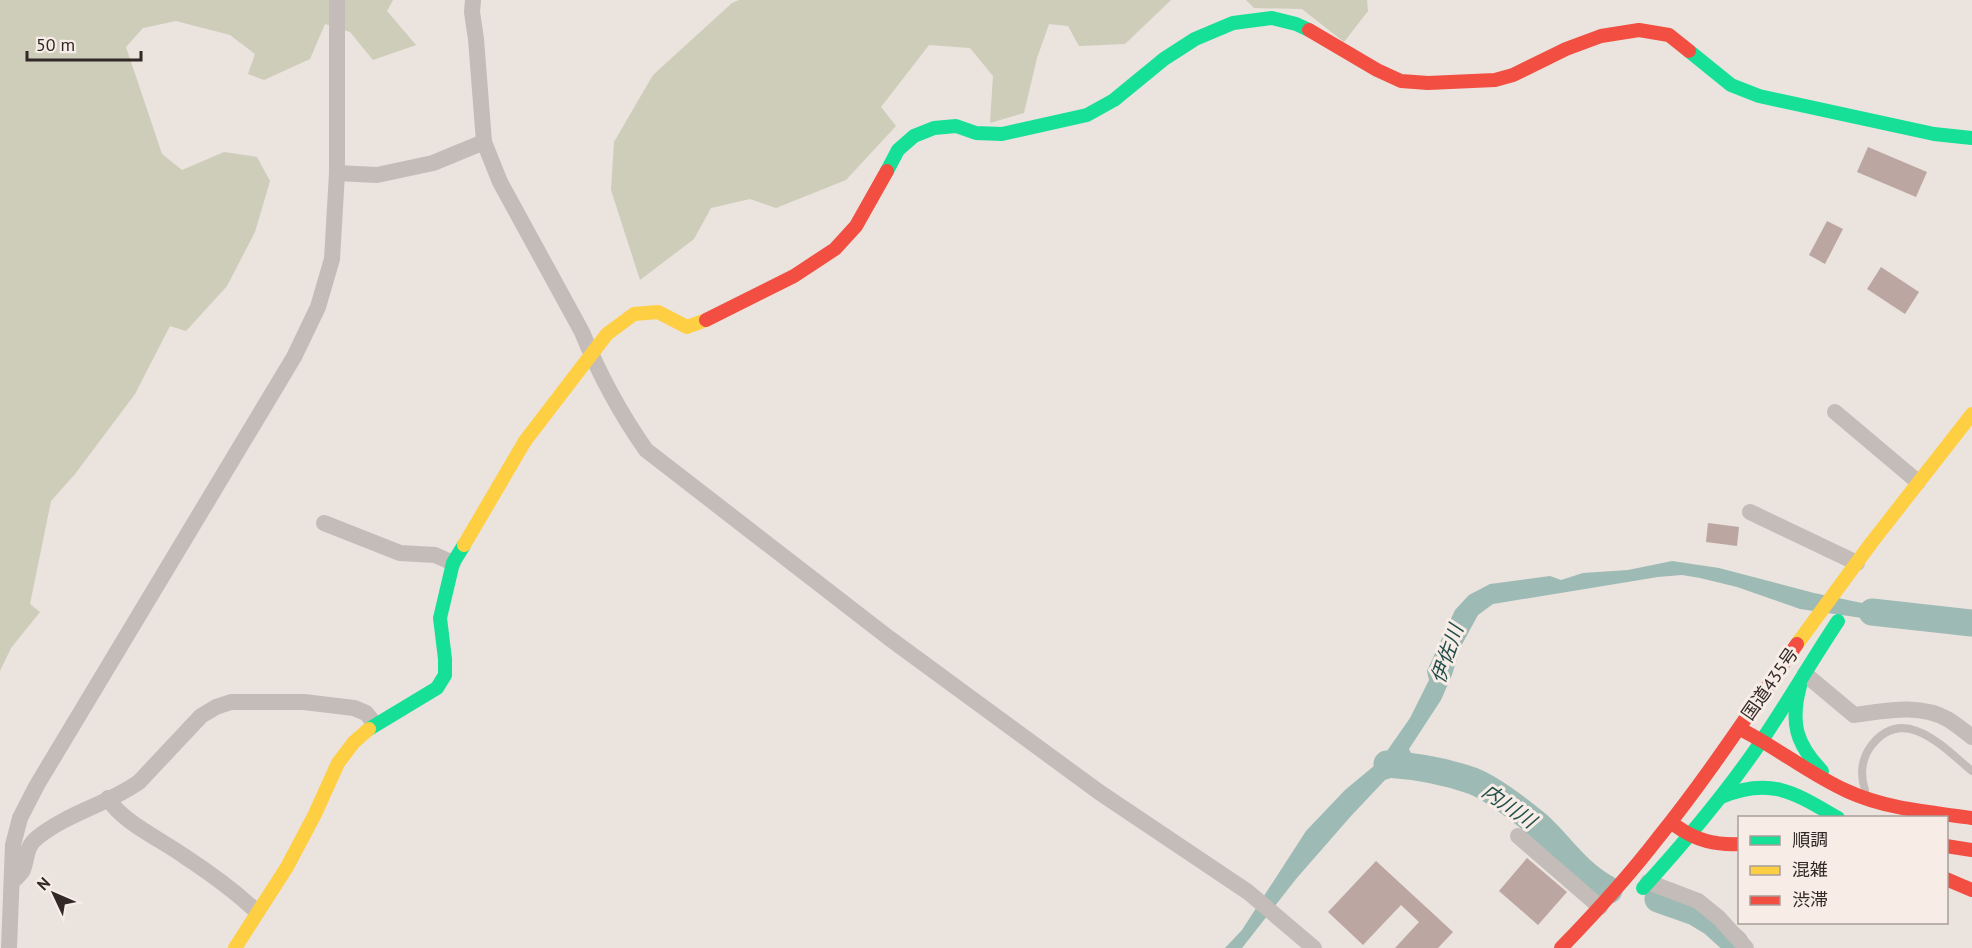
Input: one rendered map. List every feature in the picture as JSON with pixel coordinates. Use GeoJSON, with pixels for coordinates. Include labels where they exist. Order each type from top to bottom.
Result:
{"type":"FeatureCollection","features":[{"type":"Feature","properties":{"kind":"main road"},"geometry":{"type":"LineString","coordinates":[[235,948],[287,867],[339,763],[354,742],[375,724],[412,704],[436,687],[445,675],[440,618],[453,563],[525,441],[607,334],[634,314],[658,312],[687,327],[696,325],[794,276],[835,249],[856,226],[898,150],[914,136],[934,128],[956,126],[976,133],[1002,134],[1087,115],[1114,100],[1164,59],[1195,39],[1233,23],[1272,18],[1296,24],[1401,81],[1428,83],[1496,80],[1513,75],[1566,49],[1601,36],[1639,30],[1669,35],[1731,85],[1759,96],[1934,134],[1972,138]]}},
{"type":"Feature","properties":{"kind":"main road","name":"国道435号"},"geometry":{"type":"LineString","coordinates":[[1561,948],[1600,907],[1672,822],[1814,621],[1972,414]]}},
{"type":"Feature","properties":{"kind":"main road","name":"国道435号"},"geometry":{"type":"LineString","coordinates":[[1633,898],[1690,837],[1721,797],[1759,744],[1840,619]]}},
{"type":"Feature","properties":{"kind":"main road"},"geometry":{"type":"LineString","coordinates":[[1805,674],[1795,710],[1799,739],[1814,763],[1849,792]]}},
{"type":"Feature","properties":{"kind":"main road"},"geometry":{"type":"LineString","coordinates":[[1739,729],[1759,744],[1795,778],[1843,815]]}},
{"type":"Feature","properties":{"kind":"main road"},"geometry":{"type":"LineString","coordinates":[[1759,744],[1849,792],[1870,800],[1889,806],[1972,818]]}},
{"type":"Feature","properties":{"kind":"main road"},"geometry":{"type":"LineString","coordinates":[[1721,797],[1745,788],[1778,788],[1843,815]]}},
{"type":"Feature","properties":{"kind":"main road"},"geometry":{"type":"LineString","coordinates":[[1672,822],[1690,837],[1701,842],[1738,844]]}},
{"type":"Feature","properties":{"kind":"main road"},"geometry":{"type":"LineString","coordinates":[[1948,879],[1972,890]]}},
{"type":"Feature","properties":{"kind":"street"},"geometry":{"type":"LineString","coordinates":[[9,948],[14,845],[20,818],[37,785],[294,357],[318,307],[332,259],[336,173],[337,0]]}},
{"type":"Feature","properties":{"kind":"street"},"geometry":{"type":"LineString","coordinates":[[473,0],[472,12],[484,142],[500,182],[582,332],[624,417],[646,450],[889,638],[1099,792],[1248,892],[1314,948]]}},
{"type":"Feature","properties":{"kind":"street"},"geometry":{"type":"LineString","coordinates":[[336,173],[377,175],[433,163],[484,142]]}},
{"type":"Feature","properties":{"kind":"street"},"geometry":{"type":"LineString","coordinates":[[1835,412],[1918,482]]}},
{"type":"Feature","properties":{"kind":"street"},"geometry":{"type":"LineString","coordinates":[[1750,512],[1857,563]]}},
{"type":"Feature","properties":{"kind":"street"},"geometry":{"type":"LineString","coordinates":[[324,523],[400,553],[435,555],[453,563]]}},
{"type":"Feature","properties":{"kind":"street"},"geometry":{"type":"LineString","coordinates":[[1805,674],[1854,715],[1903,709],[1928,712],[1948,719],[1972,737]]}},
{"type":"Feature","properties":{"kind":"street"},"geometry":{"type":"LineString","coordinates":[[11,883],[22,872],[26,852],[35,839],[52,827],[139,782],[201,716],[216,707],[231,702],[304,702],[354,708],[366,713],[375,724]]}},
{"type":"Feature","properties":{"kind":"street"},"geometry":{"type":"LineString","coordinates":[[108,798],[123,816],[184,855],[258,912]]}},
{"type":"Feature","properties":{"kind":"street"},"geometry":{"type":"LineString","coordinates":[[1518,836],[1600,907]]}},
{"type":"Feature","properties":{"kind":"street"},"geometry":{"type":"LineString","coordinates":[[1648,882],[1698,901],[1719,918],[1746,948]]}},
{"type":"Feature","properties":{"kind":"lane"},"geometry":{"type":"LineString","coordinates":[[1881,814],[1870,800],[1862,780],[1864,760],[1875,741],[1889,731],[1905,729],[1922,732],[1972,771]]}},
{"type":"Feature","properties":{"kind":"green space"},"geometry":{"type":"Polygon","coordinates":[[[0,0],[393,0],[387,11],[416,45],[373,60],[350,32],[325,24],[310,59],[264,80],[248,74],[255,54],[230,35],[176,21],[143,28],[126,47],[162,154],[182,170],[224,152],[257,157],[270,181],[255,232],[227,286],[186,331],[170,326],[135,394],[75,474],[51,501],[30,604],[40,612],[11,648],[0,671],[0,0]]]}},
{"type":"Feature","properties":{"kind":"green space"},"geometry":{"type":"Polygon","coordinates":[[[739,0],[1171,0],[1125,44],[1079,46],[1068,26],[1049,24],[1037,58],[1024,113],[990,123],[993,76],[970,48],[929,45],[881,107],[896,126],[846,180],[776,208],[750,199],[711,208],[694,239],[640,280],[611,190],[614,142],[653,75],[732,3],[739,0]]]}},
{"type":"Feature","properties":{"kind":"green space"},"geometry":{"type":"Polygon","coordinates":[[[1246,0],[1367,0],[1368,11],[1344,42],[1302,9],[1254,8],[1246,0]]]}},
{"type":"Feature","properties":{"kind":"water"},"geometry":{"type":"Polygon","coordinates":[[[1672,561],[1719,568],[1814,593],[1891,609],[1906,617],[1883,621],[1800,609],[1737,587],[1682,575],[1493,604],[1478,615],[1460,648],[1441,700],[1409,749],[1414,759],[1402,774],[1385,780],[1351,816],[1296,879],[1242,948],[1225,948],[1242,930],[1306,831],[1345,790],[1380,761],[1410,718],[1429,680],[1427,671],[1455,610],[1469,595],[1490,584],[1550,576],[1561,580],[1583,573],[1628,570],[1672,561]]]}},
{"type":"Feature","properties":{"kind":"building"},"geometry":{"type":"Polygon","coordinates":[[[1868,147],[1927,172],[1916,197],[1857,172],[1868,147]]]}},
{"type":"Feature","properties":{"kind":"building"},"geometry":{"type":"Polygon","coordinates":[[[1827,221],[1843,229],[1825,264],[1809,255],[1827,221]]]}},
{"type":"Feature","properties":{"kind":"building"},"geometry":{"type":"Polygon","coordinates":[[[1881,267],[1919,292],[1905,314],[1867,289],[1881,267]]]}},
{"type":"Feature","properties":{"kind":"building"},"geometry":{"type":"Polygon","coordinates":[[[1708,523],[1739,527],[1737,546],[1706,542],[1708,523]]]}},
{"type":"Feature","properties":{"kind":"building"},"geometry":{"type":"Polygon","coordinates":[[[1527,858],[1567,892],[1538,925],[1499,891],[1527,858]]]}},
{"type":"Feature","properties":{"kind":"building"},"geometry":{"type":"Polygon","coordinates":[[[1376,861],[1453,932],[1438,948],[1395,948],[1419,922],[1401,905],[1363,945],[1328,912],[1376,861]]]}},
{"type":"Feature","properties":{"kind":"waterway","name":"伊佐川"},"geometry":{"type":"LineString","coordinates":[[1872,612],[1972,623]]}},
{"type":"Feature","properties":{"kind":"waterway","name":"内川川"},"geometry":{"type":"LineString","coordinates":[[1387,764],[1441,772],[1473,781],[1489,789],[1538,825],[1579,868],[1609,890]]}},
{"type":"Feature","properties":{"kind":"waterway","name":"内川川"},"geometry":{"type":"LineString","coordinates":[[1658,899],[1695,912],[1713,923],[1735,943]]}},
{"type":"Feature","properties":{"kind":"traffic: fast"},"geometry":{"type":"LineString","coordinates":[[887,171],[898,150],[914,136],[934,128],[956,126],[976,133],[1002,134],[1087,115],[1114,100],[1164,59],[1195,39],[1233,23],[1272,18],[1309,30]]}},
{"type":"Feature","properties":{"kind":"traffic: fast"},"geometry":{"type":"LineString","coordinates":[[1689,51],[1731,85],[1759,96],[1934,134],[1972,138]]}},
{"type":"Feature","properties":{"kind":"traffic: fast"},"geometry":{"type":"LineString","coordinates":[[369,729],[437,688],[445,675],[440,618],[453,563],[464,545]]}},
{"type":"Feature","properties":{"kind":"traffic: fast"},"geometry":{"type":"LineString","coordinates":[[1643,888],[1702,820],[1743,767],[1838,621]]}},
{"type":"Feature","properties":{"kind":"traffic: fast"},"geometry":{"type":"LineString","coordinates":[[1800,686],[1796,711],[1798,732],[1806,752],[1822,771]]}},
{"type":"Feature","properties":{"kind":"traffic: fast"},"geometry":{"type":"LineString","coordinates":[[1721,797],[1754,788],[1782,790],[1809,801],[1835,816]]}},
{"type":"Feature","properties":{"kind":"traffic: slow"},"geometry":{"type":"LineString","coordinates":[[464,545],[525,441],[607,334],[634,314],[658,312],[687,327],[706,320]]}},
{"type":"Feature","properties":{"kind":"traffic: slow"},"geometry":{"type":"LineString","coordinates":[[1797,644],[1872,542],[1972,414]]}},
{"type":"Feature","properties":{"kind":"traffic: slow"},"geometry":{"type":"LineString","coordinates":[[235,948],[287,867],[315,814],[338,763],[354,742],[369,729]]}},
{"type":"Feature","properties":{"kind":"traffic: jam"},"geometry":{"type":"LineString","coordinates":[[1309,30],[1377,70],[1401,81],[1428,83],[1495,80],[1513,75],[1566,49],[1601,36],[1639,30],[1669,35],[1689,51]]}},
{"type":"Feature","properties":{"kind":"traffic: jam"},"geometry":{"type":"LineString","coordinates":[[706,320],[794,276],[835,249],[856,226],[887,171]]}},
{"type":"Feature","properties":{"kind":"traffic: jam"},"geometry":{"type":"LineString","coordinates":[[1561,948],[1623,881],[1676,815],[1797,644]]}},
{"type":"Feature","properties":{"kind":"traffic: jam"},"geometry":{"type":"LineString","coordinates":[[1744,731],[1821,777],[1862,797],[1908,809],[1972,818]]}},
{"type":"Feature","properties":{"kind":"traffic: jam"},"geometry":{"type":"LineString","coordinates":[[1676,826],[1706,841],[1738,844]]}},
{"type":"Feature","properties":{"kind":"traffic: jam"},"geometry":{"type":"LineString","coordinates":[[1948,846],[1972,850]]}},
{"type":"Feature","properties":{"kind":"traffic: jam"},"geometry":{"type":"LineString","coordinates":[[1948,880],[1972,890]]}}]}
